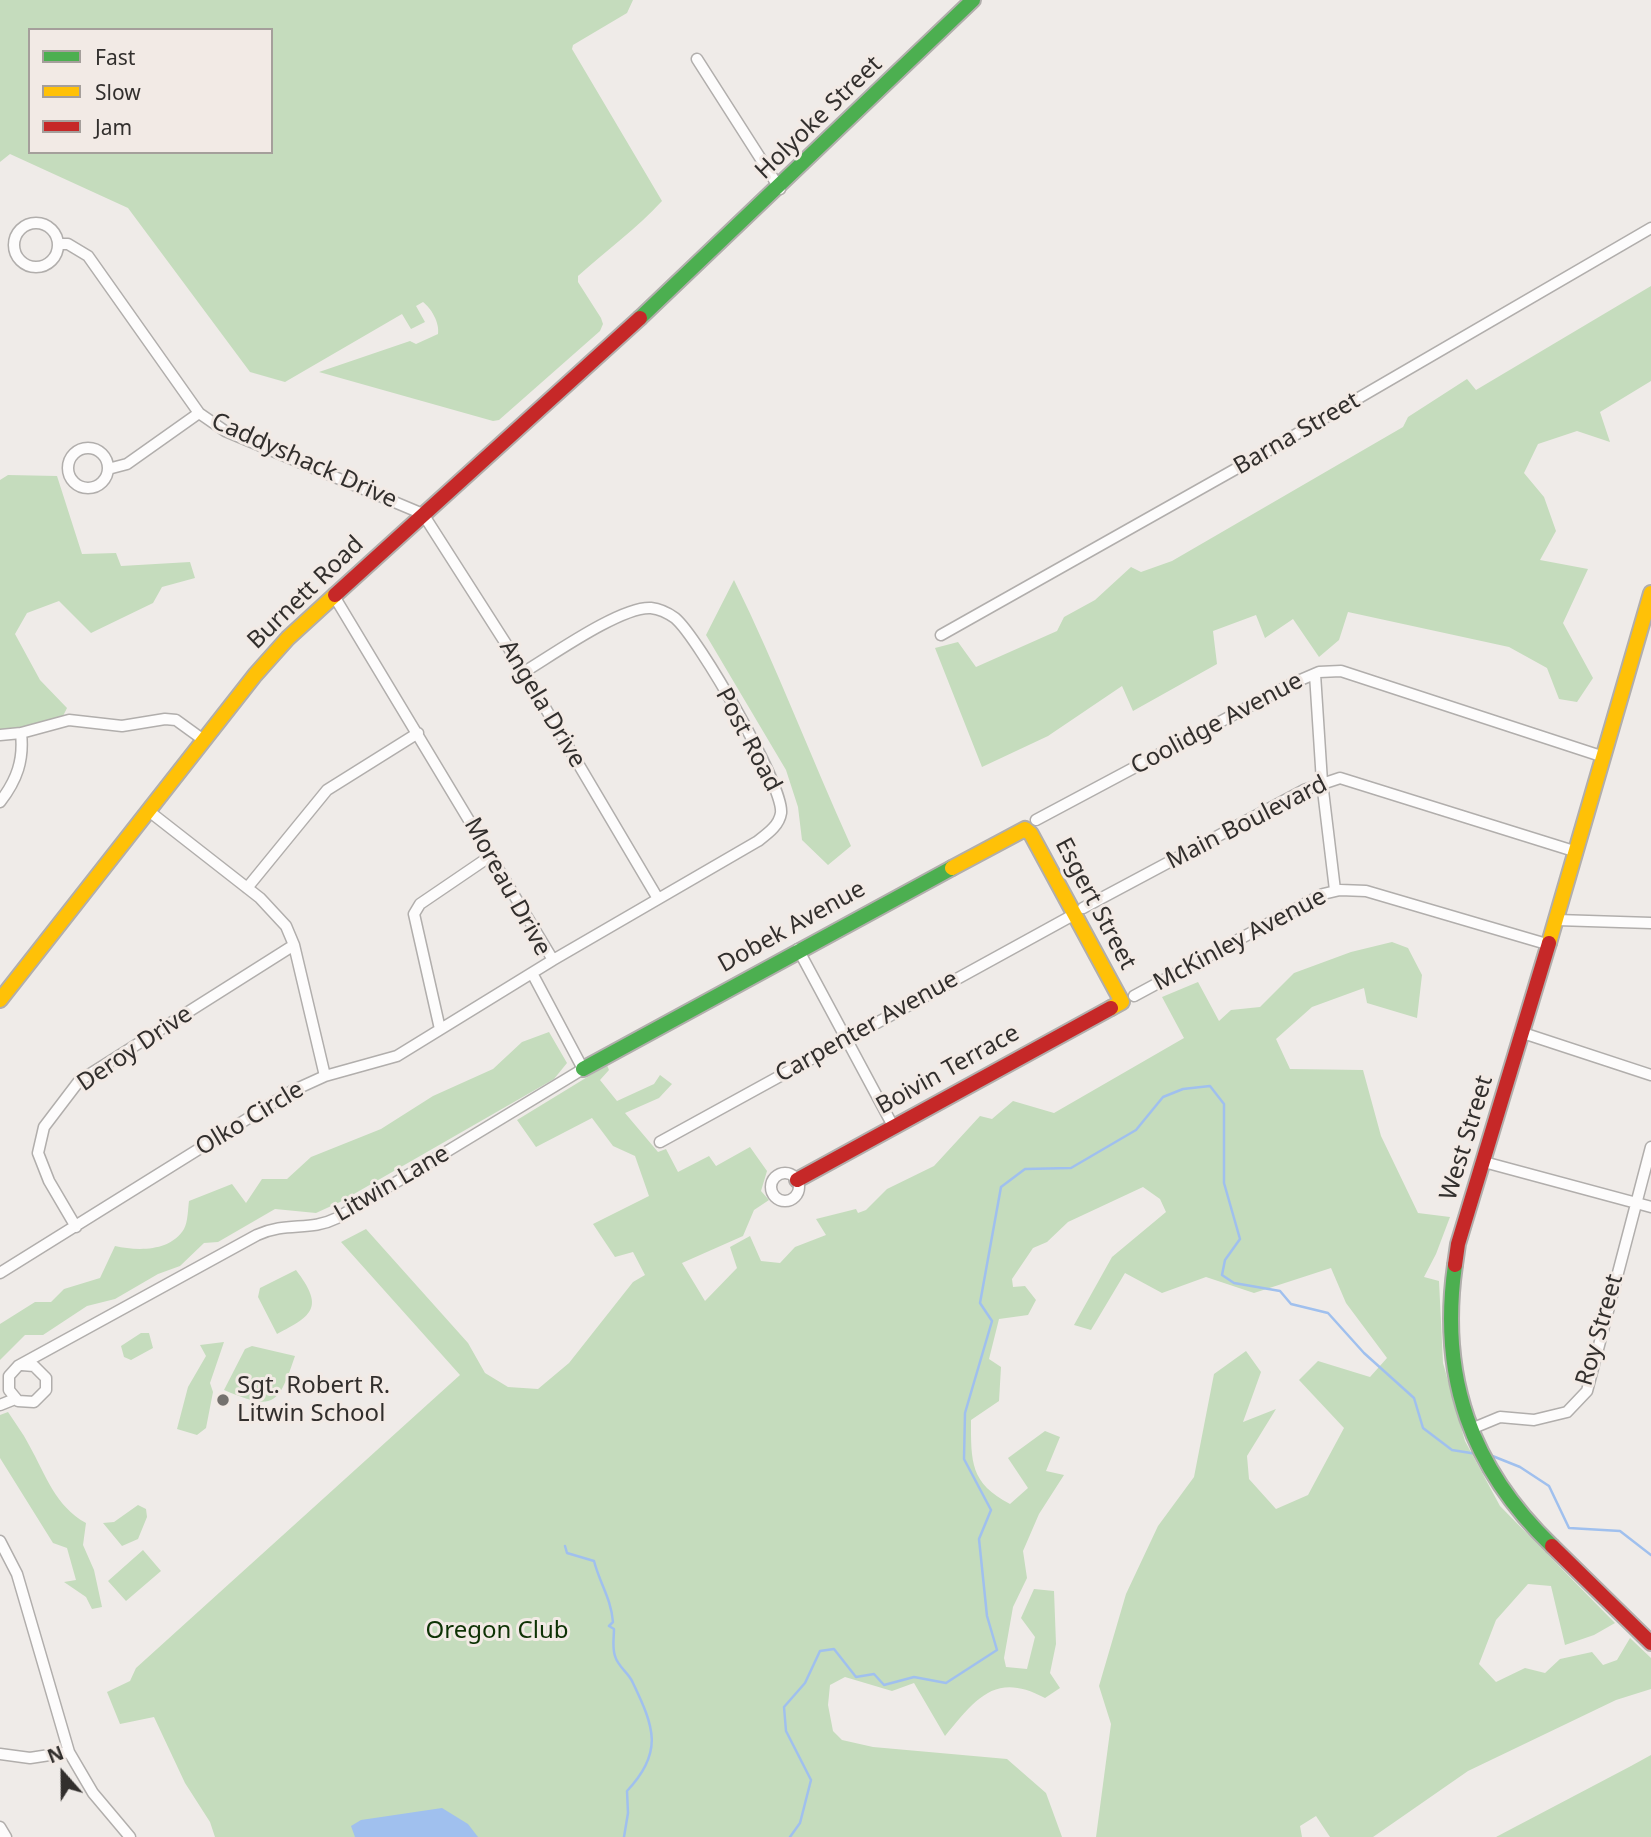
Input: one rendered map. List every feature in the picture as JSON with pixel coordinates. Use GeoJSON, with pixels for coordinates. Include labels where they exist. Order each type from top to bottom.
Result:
{"type":"FeatureCollection","features":[{"type":"Feature","properties":{"kind":"main road","name":"Holyoke Street"},"geometry":{"type":"LineString","coordinates":[[696,268],[973,0]]}},
{"type":"Feature","properties":{"kind":"main road","name":"Burnett Road"},"geometry":{"type":"LineString","coordinates":[[0,1000],[266,662],[423,514],[696,268]]}},
{"type":"Feature","properties":{"kind":"main road","name":"West Street"},"geometry":{"type":"LineString","coordinates":[[1651,593],[1550,945],[1458,1244],[1449,1307],[1451,1358],[1457,1391],[1487,1462],[1519,1514],[1651,1643]]}},
{"type":"Feature","properties":{"kind":"main road","name":"Esgert Street"},"geometry":{"type":"LineString","coordinates":[[1030,825],[1031,834],[1079,911],[1128,999]]}},
{"type":"Feature","properties":{"kind":"main road","name":"Dobek Avenue"},"geometry":{"type":"LineString","coordinates":[[583,1069],[798,949],[1030,825]]}},
{"type":"Feature","properties":{"kind":"main road","name":"Boivin Terrace"},"geometry":{"type":"LineString","coordinates":[[797,1180],[1128,999]]}},
{"type":"Feature","properties":{"kind":"street"},"geometry":{"type":"LineString","coordinates":[[697,59],[780,189]]}},
{"type":"Feature","properties":{"kind":"street","name":"Caddyshack Drive"},"geometry":{"type":"LineString","coordinates":[[41,224],[52,231],[58,244],[54,258],[35,267],[22,262],[14,242],[26,226],[41,224]]}},
{"type":"Feature","properties":{"kind":"street","name":"Barna Street"},"geometry":{"type":"LineString","coordinates":[[941,635],[1241,467],[1651,228]]}},
{"type":"Feature","properties":{"kind":"street","name":"Caddyshack Drive"},"geometry":{"type":"LineString","coordinates":[[58,244],[68,244],[88,256],[199,413],[225,430],[423,514]]}},
{"type":"Feature","properties":{"kind":"street"},"geometry":{"type":"LineString","coordinates":[[108,469],[127,464],[199,413]]}},
{"type":"Feature","properties":{"kind":"street"},"geometry":{"type":"LineString","coordinates":[[87,448],[104,456],[108,469],[104,481],[85,488],[73,483],[67,469],[70,458],[87,448]]}},
{"type":"Feature","properties":{"kind":"street","name":"Angela Drive"},"geometry":{"type":"LineString","coordinates":[[423,514],[524,673],[657,897]]}},
{"type":"Feature","properties":{"kind":"street","name":"Moreau Drive"},"geometry":{"type":"LineString","coordinates":[[325,1076],[397,1056],[553,960],[334,596]]}},
{"type":"Feature","properties":{"kind":"street","name":"Post Road"},"geometry":{"type":"LineString","coordinates":[[524,673],[622,616],[641,609],[658,609],[681,624],[756,747],[779,797],[781,812],[778,822],[758,841],[657,897],[553,960]]}},
{"type":"Feature","properties":{"kind":"street","name":"Coolidge Avenue"},"geometry":{"type":"LineString","coordinates":[[1030,825],[1315,674],[1341,671],[1604,758]]}},
{"type":"Feature","properties":{"kind":"street"},"geometry":{"type":"LineString","coordinates":[[1315,674],[1321,782],[1335,890]]}},
{"type":"Feature","properties":{"kind":"street"},"geometry":{"type":"LineString","coordinates":[[0,735],[22,733],[69,720],[122,726],[164,719],[176,720],[205,741]]}},
{"type":"Feature","properties":{"kind":"street"},"geometry":{"type":"LineString","coordinates":[[0,802],[12,787],[23,756],[22,733]]}},
{"type":"Feature","properties":{"kind":"street"},"geometry":{"type":"LineString","coordinates":[[247,888],[327,790],[418,733]]}},
{"type":"Feature","properties":{"kind":"street","name":"Main Boulevard"},"geometry":{"type":"LineString","coordinates":[[1079,911],[1321,782],[1340,778],[1354,780],[1577,852]]}},
{"type":"Feature","properties":{"kind":"street","name":"Olko Circle"},"geometry":{"type":"LineString","coordinates":[[0,1273],[292,1091],[325,1076],[294,945],[286,926],[247,888],[149,812]]}},
{"type":"Feature","properties":{"kind":"street"},"geometry":{"type":"LineString","coordinates":[[440,1029],[414,914],[420,904],[492,855]]}},
{"type":"Feature","properties":{"kind":"street","name":"McKinley Avenue"},"geometry":{"type":"LineString","coordinates":[[1128,999],[1308,901],[1335,890],[1366,891],[1550,945]]}},
{"type":"Feature","properties":{"kind":"street","name":"Carpenter Avenue"},"geometry":{"type":"LineString","coordinates":[[660,1142],[845,1037],[1079,911]]}},
{"type":"Feature","properties":{"kind":"street"},"geometry":{"type":"LineString","coordinates":[[1557,920],[1651,923]]}},
{"type":"Feature","properties":{"kind":"street","name":"Deroy Drive"},"geometry":{"type":"LineString","coordinates":[[76,1227],[49,1181],[38,1153],[44,1128],[79,1081],[294,945]]}},
{"type":"Feature","properties":{"kind":"street"},"geometry":{"type":"LineString","coordinates":[[798,949],[893,1126]]}},
{"type":"Feature","properties":{"kind":"street"},"geometry":{"type":"LineString","coordinates":[[532,972],[583,1069]]}},
{"type":"Feature","properties":{"kind":"street"},"geometry":{"type":"LineString","coordinates":[[1523,1033],[1651,1075]]}},
{"type":"Feature","properties":{"kind":"street","name":"Litwin Lane"},"geometry":{"type":"LineString","coordinates":[[22,1365],[257,1235],[283,1225],[313,1226],[337,1218],[583,1069]]}},
{"type":"Feature","properties":{"kind":"street","name":"Roy Street"},"geometry":{"type":"LineString","coordinates":[[1471,1429],[1500,1418],[1534,1420],[1567,1412],[1587,1391],[1651,1147]]}},
{"type":"Feature","properties":{"kind":"street"},"geometry":{"type":"LineString","coordinates":[[1484,1162],[1651,1207]]}},
{"type":"Feature","properties":{"kind":"street"},"geometry":{"type":"LineString","coordinates":[[22,1365],[41,1370],[47,1386],[44,1394],[34,1402],[22,1403],[15,1399],[9,1390],[8,1380],[13,1371],[22,1365]]}},
{"type":"Feature","properties":{"kind":"street"},"geometry":{"type":"LineString","coordinates":[[0,1405],[15,1399]]}},
{"type":"Feature","properties":{"kind":"street"},"geometry":{"type":"LineString","coordinates":[[0,1541],[17,1574],[69,1752],[93,1793],[130,1837]]}},
{"type":"Feature","properties":{"kind":"street"},"geometry":{"type":"LineString","coordinates":[[0,1754],[30,1758],[69,1752]]}},
{"type":"Feature","properties":{"kind":"street"},"geometry":{"type":"LineString","coordinates":[[0,1826],[6,1837]]}},
{"type":"Feature","properties":{"kind":"green space"},"geometry":{"type":"Polygon","coordinates":[[[0,0],[633,0],[627,13],[573,45],[572,49],[662,201],[578,276],[578,282],[601,318],[603,324],[600,331],[499,420],[493,421],[319,372],[410,341],[416,344],[438,334],[434,316],[423,302],[416,306],[425,322],[411,329],[402,314],[285,382],[250,372],[128,208],[10,154],[0,162],[0,0]]]}},
{"type":"Feature","properties":{"kind":"green space"},"geometry":{"type":"Polygon","coordinates":[[[1651,286],[1651,381],[1600,412],[1610,442],[1577,431],[1538,444],[1524,473],[1544,497],[1556,531],[1540,560],[1588,569],[1563,623],[1593,678],[1577,702],[1559,699],[1547,668],[1509,647],[1348,612],[1339,640],[1319,657],[1293,619],[1265,638],[1256,615],[1213,631],[1217,664],[1133,711],[1122,686],[1048,736],[982,767],[935,648],[958,642],[976,667],[1057,631],[1064,617],[1095,600],[1131,567],[1141,572],[1172,561],[1403,427],[1408,417],[1467,379],[1476,390],[1651,286]]]}},
{"type":"Feature","properties":{"kind":"green space"},"geometry":{"type":"Polygon","coordinates":[[[8,475],[57,476],[82,554],[116,553],[121,566],[190,562],[195,578],[162,587],[153,603],[91,633],[59,601],[27,613],[15,634],[40,680],[67,708],[62,718],[23,728],[0,730],[0,480],[8,475]]]}},
{"type":"Feature","properties":{"kind":"green space"},"geometry":{"type":"Polygon","coordinates":[[[734,580],[851,846],[828,865],[802,840],[798,807],[786,770],[706,635],[734,580]]]}},
{"type":"Feature","properties":{"kind":"green space","name":"Oregon Club"},"geometry":{"type":"Polygon","coordinates":[[[1392,942],[1408,948],[1422,975],[1417,1018],[1367,1003],[1364,988],[1312,1007],[1276,1039],[1290,1069],[1363,1070],[1381,1136],[1418,1213],[1450,1217],[1424,1277],[1439,1281],[1443,1363],[1465,1441],[1500,1506],[1615,1623],[1594,1635],[1565,1645],[1551,1586],[1528,1584],[1496,1620],[1479,1664],[1496,1682],[1525,1668],[1545,1673],[1560,1659],[1592,1652],[1603,1665],[1617,1660],[1630,1638],[1651,1658],[1651,1689],[1616,1700],[1468,1771],[1373,1837],[1330,1837],[1316,1816],[1300,1826],[1302,1837],[1096,1837],[1111,1724],[1099,1686],[1126,1594],[1158,1526],[1194,1477],[1214,1374],[1246,1351],[1261,1372],[1243,1422],[1276,1409],[1247,1456],[1249,1479],[1276,1509],[1308,1495],[1344,1428],[1299,1380],[1318,1361],[1370,1377],[1387,1358],[1346,1303],[1331,1268],[1254,1293],[1206,1277],[1162,1293],[1125,1273],[1091,1330],[1074,1325],[1112,1257],[1166,1212],[1160,1199],[1143,1187],[1068,1222],[1047,1242],[1033,1248],[1012,1279],[1013,1287],[1025,1286],[1036,1300],[1028,1315],[999,1319],[989,1359],[1001,1367],[999,1401],[971,1420],[971,1448],[980,1479],[987,1488],[1010,1504],[1028,1488],[1008,1458],[1045,1431],[1060,1437],[1046,1471],[1064,1475],[1039,1514],[1023,1551],[1027,1578],[1013,1607],[1004,1658],[1006,1667],[1027,1669],[1035,1637],[1021,1618],[1034,1589],[1054,1591],[1056,1644],[1050,1673],[1060,1688],[1045,1698],[1013,1687],[988,1693],[967,1711],[945,1736],[914,1683],[892,1691],[845,1677],[830,1685],[828,1705],[833,1731],[842,1740],[873,1747],[1007,1759],[1046,1793],[1062,1837],[215,1837],[210,1822],[185,1783],[154,1717],[120,1724],[107,1692],[130,1681],[136,1668],[460,1375],[341,1242],[366,1229],[468,1343],[485,1373],[508,1387],[538,1389],[569,1363],[633,1282],[645,1275],[633,1252],[615,1257],[593,1224],[649,1196],[635,1156],[613,1146],[592,1118],[536,1147],[517,1120],[607,1065],[609,1070],[600,1080],[617,1101],[654,1084],[660,1075],[672,1084],[659,1098],[625,1113],[658,1152],[666,1149],[678,1172],[709,1156],[716,1166],[750,1147],[767,1171],[761,1191],[769,1200],[754,1210],[743,1236],[682,1263],[705,1301],[737,1268],[730,1247],[750,1236],[761,1261],[780,1263],[795,1247],[826,1235],[816,1219],[856,1209],[858,1213],[866,1210],[887,1189],[934,1166],[980,1116],[992,1119],[1013,1101],[1054,1113],[1184,1038],[1162,997],[1198,982],[1219,1021],[1231,1010],[1260,1007],[1294,973],[1351,952],[1392,942]]]}},
{"type":"Feature","properties":{"kind":"green space"},"geometry":{"type":"Polygon","coordinates":[[[549,1032],[567,1063],[554,1079],[340,1202],[316,1213],[275,1209],[218,1242],[204,1243],[180,1266],[158,1274],[115,1299],[87,1306],[43,1335],[25,1335],[0,1360],[0,1324],[35,1302],[51,1302],[64,1289],[100,1278],[115,1246],[152,1248],[178,1237],[184,1229],[189,1201],[232,1184],[246,1203],[262,1179],[287,1179],[311,1157],[381,1129],[433,1096],[493,1069],[522,1042],[549,1032]]]}},
{"type":"Feature","properties":{"kind":"green space"},"geometry":{"type":"Polygon","coordinates":[[[296,1270],[310,1293],[311,1309],[300,1321],[277,1334],[258,1297],[260,1288],[296,1270]]]}},
{"type":"Feature","properties":{"kind":"green space"},"geometry":{"type":"Polygon","coordinates":[[[141,1333],[149,1333],[153,1348],[131,1360],[124,1357],[121,1346],[141,1333]]]}},
{"type":"Feature","properties":{"kind":"green space"},"geometry":{"type":"Polygon","coordinates":[[[224,1342],[210,1383],[213,1392],[206,1428],[197,1435],[177,1429],[188,1387],[206,1356],[200,1345],[224,1342]]]}},
{"type":"Feature","properties":{"kind":"green space"},"geometry":{"type":"Polygon","coordinates":[[[252,1346],[295,1356],[284,1385],[272,1400],[254,1401],[224,1390],[245,1349],[252,1346]]]}},
{"type":"Feature","properties":{"kind":"green space"},"geometry":{"type":"Polygon","coordinates":[[[8,1412],[59,1499],[86,1523],[83,1545],[94,1570],[102,1607],[92,1609],[86,1597],[64,1582],[76,1580],[67,1548],[53,1543],[0,1458],[0,1415],[8,1412]]]}},
{"type":"Feature","properties":{"kind":"green space"},"geometry":{"type":"Polygon","coordinates":[[[138,1505],[146,1509],[147,1517],[138,1539],[122,1546],[103,1523],[114,1522],[138,1505]]]}},
{"type":"Feature","properties":{"kind":"green space"},"geometry":{"type":"Polygon","coordinates":[[[143,1550],[161,1571],[126,1601],[108,1581],[143,1550]]]}},
{"type":"Feature","properties":{"kind":"green space"},"geometry":{"type":"Polygon","coordinates":[[[1651,1755],[1651,1837],[1496,1837],[1631,1766],[1651,1755]]]}},
{"type":"Feature","properties":{"kind":"water"},"geometry":{"type":"Polygon","coordinates":[[[442,1808],[468,1824],[478,1837],[355,1837],[351,1826],[361,1820],[442,1808]]]}},
{"type":"Feature","properties":{"kind":"waterway"},"geometry":{"type":"LineString","coordinates":[[790,1837],[800,1823],[811,1780],[786,1731],[784,1707],[805,1683],[820,1651],[834,1649],[856,1677],[874,1674],[884,1685],[914,1677],[946,1683],[997,1650],[987,1616],[979,1539],[991,1510],[964,1459],[965,1413],[992,1321],[980,1303],[1001,1187],[1025,1169],[1071,1168],[1136,1130],[1163,1097],[1183,1089],[1210,1086],[1224,1104],[1224,1183],[1240,1239],[1225,1260],[1222,1275],[1234,1283],[1280,1291],[1291,1304],[1328,1313],[1364,1353],[1414,1398],[1423,1428],[1452,1450],[1477,1454]]}},
{"type":"Feature","properties":{"kind":"waterway"},"geometry":{"type":"LineString","coordinates":[[1490,1455],[1520,1467],[1549,1486],[1569,1528],[1620,1531],[1651,1555]]}},
{"type":"Feature","properties":{"kind":"waterway"},"geometry":{"type":"LineString","coordinates":[[565,1546],[567,1553],[594,1561],[612,1613],[613,1622],[609,1626],[614,1629],[615,1656],[633,1683],[650,1726],[651,1751],[639,1777],[627,1791],[628,1813],[624,1837]]}},
{"type":"Feature","properties":{"kind":"traffic: fast"},"geometry":{"type":"LineString","coordinates":[[640,318],[973,0]]}},
{"type":"Feature","properties":{"kind":"traffic: fast"},"geometry":{"type":"LineString","coordinates":[[583,1069],[952,868]]}},
{"type":"Feature","properties":{"kind":"traffic: fast"},"geometry":{"type":"LineString","coordinates":[[1455,1265],[1451,1306],[1452,1345],[1457,1383],[1467,1418],[1481,1452],[1500,1485],[1552,1546]]}},
{"type":"Feature","properties":{"kind":"traffic: slow"},"geometry":{"type":"LineString","coordinates":[[1549,943],[1651,593]]}},
{"type":"Feature","properties":{"kind":"traffic: slow"},"geometry":{"type":"LineString","coordinates":[[0,1000],[255,675],[288,638],[335,595]]}},
{"type":"Feature","properties":{"kind":"traffic: slow"},"geometry":{"type":"LineString","coordinates":[[952,868],[1025,829],[1031,834],[1122,1002],[1111,1008]]}},
{"type":"Feature","properties":{"kind":"traffic: jam"},"geometry":{"type":"LineString","coordinates":[[335,595],[640,318]]}},
{"type":"Feature","properties":{"kind":"traffic: jam"},"geometry":{"type":"LineString","coordinates":[[1455,1265],[1458,1244],[1549,943]]}},
{"type":"Feature","properties":{"kind":"traffic: jam"},"geometry":{"type":"LineString","coordinates":[[797,1180],[1111,1008]]}},
{"type":"Feature","properties":{"kind":"traffic: jam"},"geometry":{"type":"LineString","coordinates":[[1552,1546],[1651,1643]]}},
{"type":"Feature","properties":{"kind":"place","name":"Sgt. Robert R. Litwin School"},"geometry":{"type":"Point","coordinates":[223,1400]}}]}
